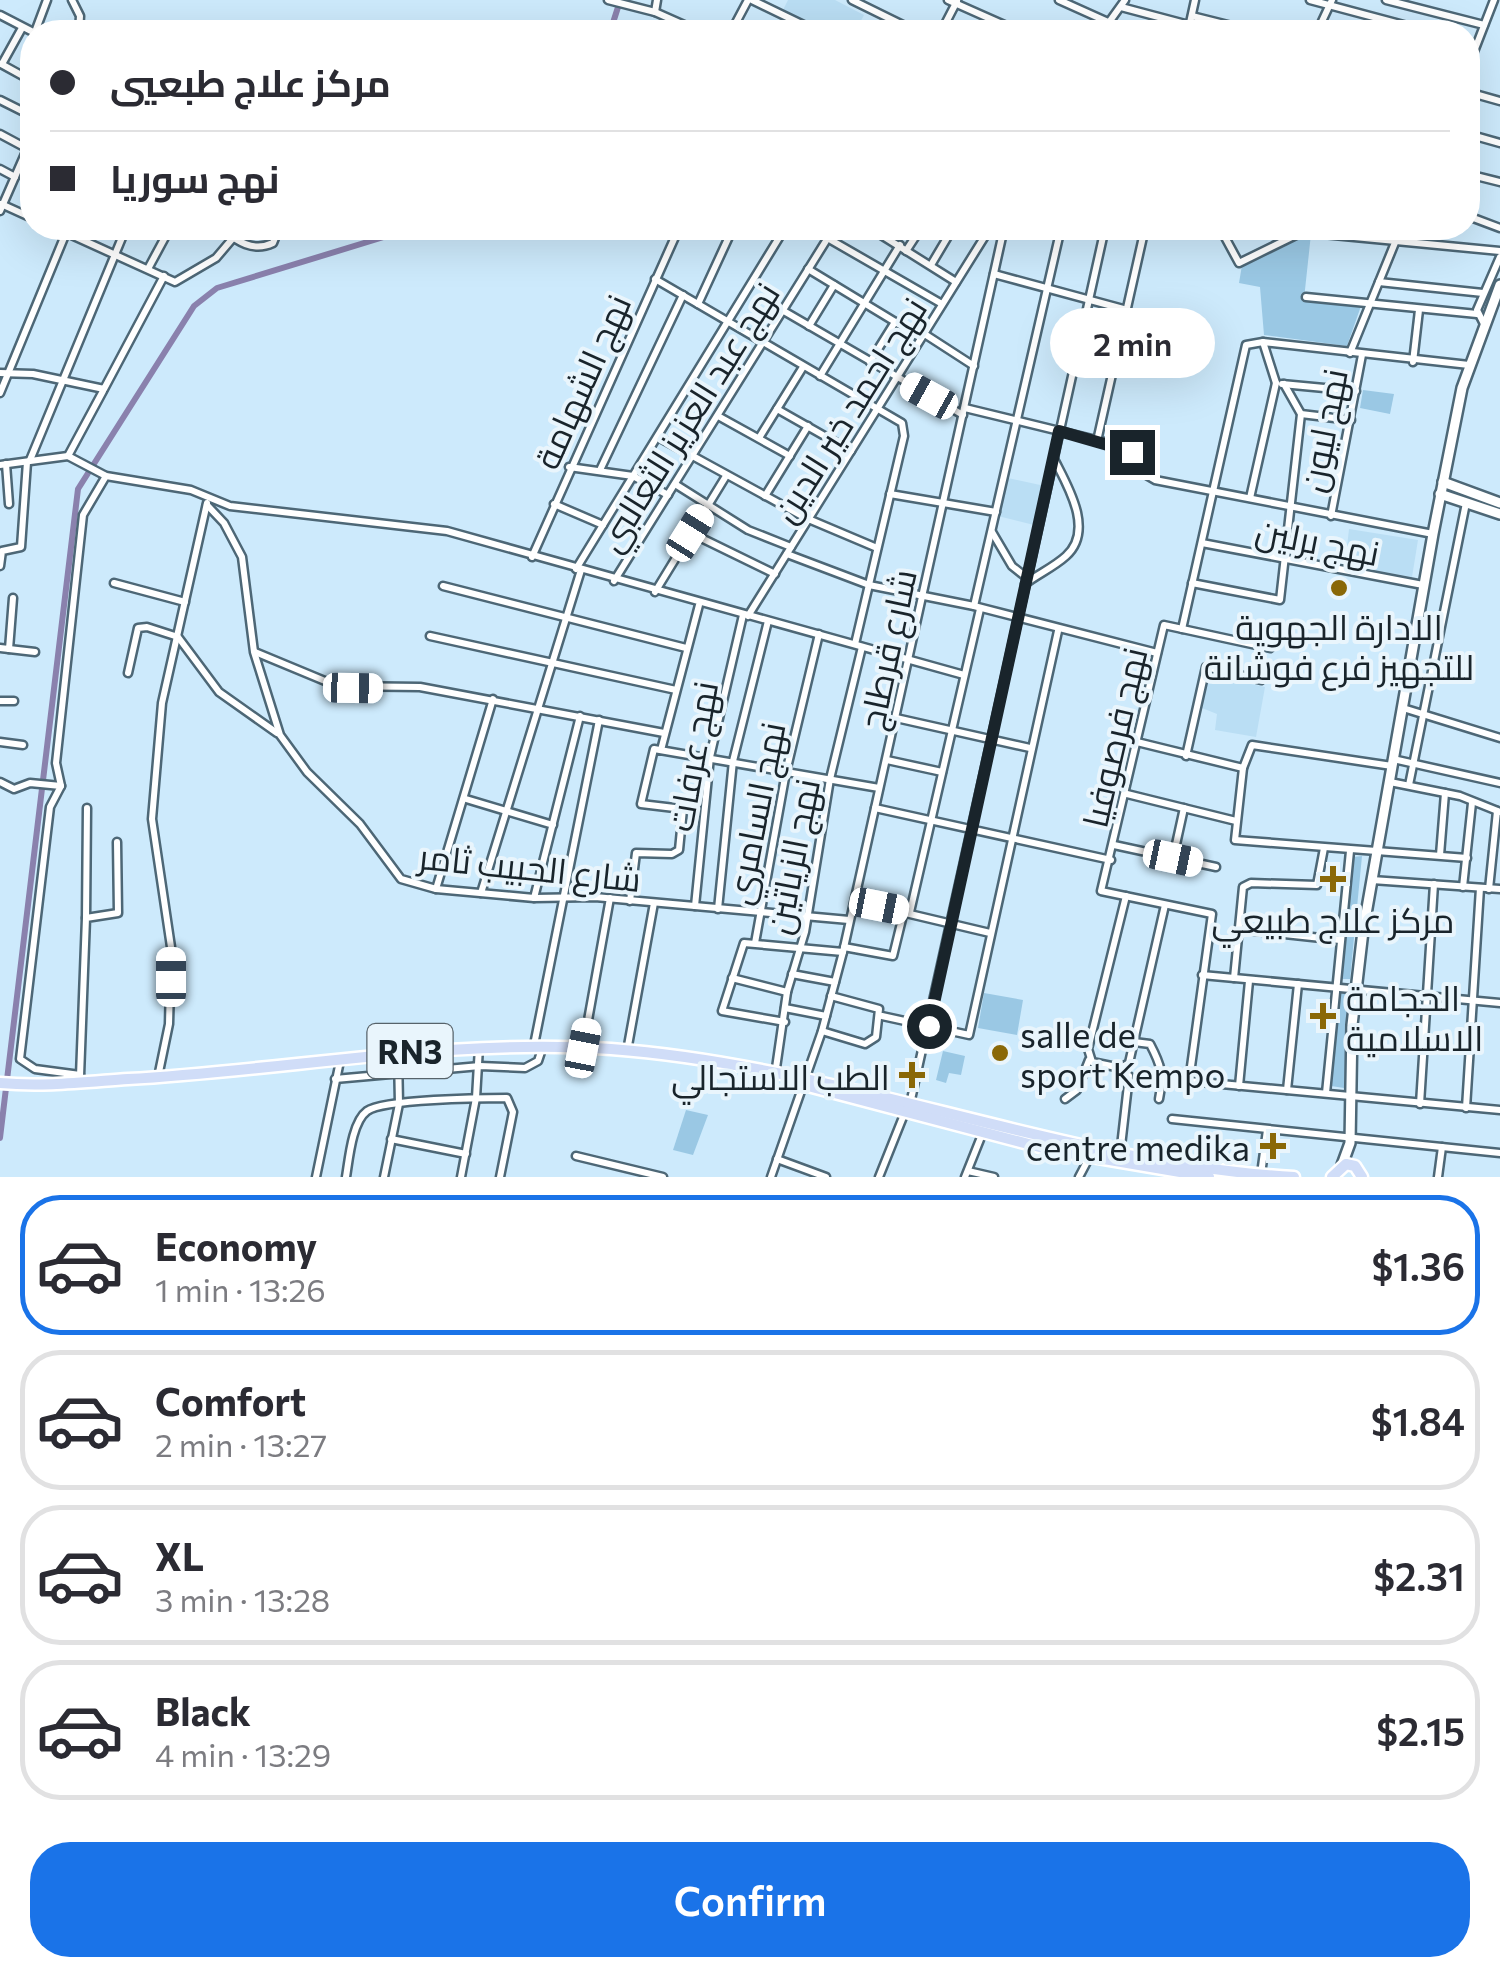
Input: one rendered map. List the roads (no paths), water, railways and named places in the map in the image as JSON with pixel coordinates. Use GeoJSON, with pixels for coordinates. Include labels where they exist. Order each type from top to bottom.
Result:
{"type":"FeatureCollection","features":[{"type":"Feature","properties":{"kind":"main road"},"geometry":{"type":"LineString","coordinates":[[1362,1177],[1349,1142],[1350,1095],[1355,990],[1372,880],[1442,482],[1469,366],[1500,285]]}},
{"type":"Feature","properties":{"kind":"main road"},"geometry":{"type":"LineString","coordinates":[[1442,482],[1500,503]]}},
{"type":"Feature","properties":{"kind":"main road"},"geometry":{"type":"LineString","coordinates":[[1440,494],[1500,514]]}},
{"type":"Feature","properties":{"kind":"main road","name":"RN3"},"geometry":{"type":"LineString","coordinates":[[0,1083],[158,1078],[479,1047],[539,1045],[627,1051],[775,1075],[1120,1156],[1167,1171],[1294,1177]]}},
{"type":"Feature","properties":{"kind":"main road","name":"RN3"},"geometry":{"type":"LineString","coordinates":[[908,1107],[984,1132],[1089,1158],[1209,1177]]}},
{"type":"Feature","properties":{"kind":"main road"},"geometry":{"type":"LineString","coordinates":[[1330,1176],[1342,1165],[1349,1142]]}},
{"type":"Feature","properties":{"kind":"main road"},"geometry":{"type":"LineString","coordinates":[[1342,1165],[1355,1166]]}},
{"type":"Feature","properties":{"kind":"street"},"geometry":{"type":"LineString","coordinates":[[655,12],[656,0]]}},
{"type":"Feature","properties":{"kind":"street"},"geometry":{"type":"LineString","coordinates":[[750,0],[792,20]]}},
{"type":"Feature","properties":{"kind":"street"},"geometry":{"type":"LineString","coordinates":[[852,0],[893,20]]}},
{"type":"Feature","properties":{"kind":"street"},"geometry":{"type":"LineString","coordinates":[[1059,0],[1104,20]]}},
{"type":"Feature","properties":{"kind":"street"},"geometry":{"type":"LineString","coordinates":[[1191,20],[1195,0]]}},
{"type":"Feature","properties":{"kind":"street"},"geometry":{"type":"LineString","coordinates":[[1310,0],[1389,20]]}},
{"type":"Feature","properties":{"kind":"street"},"geometry":{"type":"LineString","coordinates":[[1386,0],[1464,20]]}},
{"type":"Feature","properties":{"kind":"street"},"geometry":{"type":"LineString","coordinates":[[1480,31],[1494,0]]}},
{"type":"Feature","properties":{"kind":"street"},"geometry":{"type":"LineString","coordinates":[[954,1],[994,20]]}},
{"type":"Feature","properties":{"kind":"street"},"geometry":{"type":"LineString","coordinates":[[610,2],[673,20]]}},
{"type":"Feature","properties":{"kind":"street"},"geometry":{"type":"LineString","coordinates":[[1123,4],[1165,20]]}},
{"type":"Feature","properties":{"kind":"street"},"geometry":{"type":"LineString","coordinates":[[1192,16],[1208,20]]}},
{"type":"Feature","properties":{"kind":"street"},"geometry":{"type":"LineString","coordinates":[[1480,24],[1484,25]]}},
{"type":"Feature","properties":{"kind":"street"},"geometry":{"type":"LineString","coordinates":[[1,64],[20,31]]}},
{"type":"Feature","properties":{"kind":"street"},"geometry":{"type":"LineString","coordinates":[[1,206],[20,166]]}},
{"type":"Feature","properties":{"kind":"street"},"geometry":{"type":"LineString","coordinates":[[0,169],[15,177]]}},
{"type":"Feature","properties":{"kind":"street"},"geometry":{"type":"LineString","coordinates":[[0,393],[4,373],[63,240]]}},
{"type":"Feature","properties":{"kind":"street"},"geometry":{"type":"LineString","coordinates":[[88,240],[175,282],[185,280],[216,258],[226,240]]}},
{"type":"Feature","properties":{"kind":"street"},"geometry":{"type":"LineString","coordinates":[[0,566],[2,551],[20,547],[28,461],[121,240]]}},
{"type":"Feature","properties":{"kind":"street"},"geometry":{"type":"LineString","coordinates":[[149,267],[164,240]]}},
{"type":"Feature","properties":{"kind":"street"},"geometry":{"type":"LineString","coordinates":[[248,240],[266,247],[271,240]]}},
{"type":"Feature","properties":{"kind":"street","name":"نهج الشهامة"},"geometry":{"type":"LineString","coordinates":[[532,557],[673,240]]}},
{"type":"Feature","properties":{"kind":"street"},"geometry":{"type":"LineString","coordinates":[[698,304],[727,240]]}},
{"type":"Feature","properties":{"kind":"street"},"geometry":{"type":"LineString","coordinates":[[481,893],[540,708],[578,569],[778,240]]}},
{"type":"Feature","properties":{"kind":"street","name":"نهج عبد العزيز الثعالبي"},"geometry":{"type":"LineString","coordinates":[[614,580],[826,240]]}},
{"type":"Feature","properties":{"kind":"street"},"geometry":{"type":"LineString","coordinates":[[831,240],[942,304]]}},
{"type":"Feature","properties":{"kind":"street"},"geometry":{"type":"LineString","coordinates":[[891,240],[956,282]]}},
{"type":"Feature","properties":{"kind":"street"},"geometry":{"type":"LineString","coordinates":[[820,376],[864,302],[910,240]]}},
{"type":"Feature","properties":{"kind":"street"},"geometry":{"type":"LineString","coordinates":[[931,266],[946,240]]}},
{"type":"Feature","properties":{"kind":"street","name":"نهج احمد خير الدين"},"geometry":{"type":"LineString","coordinates":[[745,615],[775,574],[806,518],[982,240]]}},
{"type":"Feature","properties":{"kind":"street","name":"شارع قرطاج"},"geometry":{"type":"LineString","coordinates":[[771,1177],[822,1032],[844,949],[1001,240]]}},
{"type":"Feature","properties":{"kind":"street"},"geometry":{"type":"LineString","coordinates":[[785,1022],[722,1011],[744,943],[893,956],[953,732],[996,512],[1020,422],[1058,240]]}},
{"type":"Feature","properties":{"kind":"street"},"geometry":{"type":"LineString","coordinates":[[880,1177],[908,1107],[929,1026],[1102,240]]}},
{"type":"Feature","properties":{"kind":"street"},"geometry":{"type":"LineString","coordinates":[[1097,441],[1142,240]]}},
{"type":"Feature","properties":{"kind":"street"},"geometry":{"type":"LineString","coordinates":[[1228,240],[1240,263],[1277,240]]}},
{"type":"Feature","properties":{"kind":"street"},"geometry":{"type":"LineString","coordinates":[[1350,354],[1396,240]]}},
{"type":"Feature","properties":{"kind":"street"},"geometry":{"type":"LineString","coordinates":[[1403,240],[1500,254],[1477,314]]}},
{"type":"Feature","properties":{"kind":"street"},"geometry":{"type":"LineString","coordinates":[[808,269],[974,366]]}},
{"type":"Feature","properties":{"kind":"street"},"geometry":{"type":"LineString","coordinates":[[994,274],[1126,310]]}},
{"type":"Feature","properties":{"kind":"street"},"geometry":{"type":"LineString","coordinates":[[68,456],[164,276]]}},
{"type":"Feature","properties":{"kind":"street"},"geometry":{"type":"LineString","coordinates":[[656,278],[876,409]]}},
{"type":"Feature","properties":{"kind":"street"},"geometry":{"type":"LineString","coordinates":[[1379,282],[1484,293]]}},
{"type":"Feature","properties":{"kind":"street"},"geometry":{"type":"LineString","coordinates":[[809,326],[834,285]]}},
{"type":"Feature","properties":{"kind":"street"},"geometry":{"type":"LineString","coordinates":[[600,470],[683,295]]}},
{"type":"Feature","properties":{"kind":"street"},"geometry":{"type":"LineString","coordinates":[[1306,298],[1477,314]]}},
{"type":"Feature","properties":{"kind":"street"},"geometry":{"type":"LineString","coordinates":[[782,310],[895,378],[964,411],[1128,449],[1148,478],[1433,534]]}},
{"type":"Feature","properties":{"kind":"street"},"geometry":{"type":"LineString","coordinates":[[1413,362],[1418,310]]}},
{"type":"Feature","properties":{"kind":"street"},"geometry":{"type":"LineString","coordinates":[[1477,314],[1484,324]]}},
{"type":"Feature","properties":{"kind":"street"},"geometry":{"type":"LineString","coordinates":[[870,362],[895,322]]}},
{"type":"Feature","properties":{"kind":"street"},"geometry":{"type":"LineString","coordinates":[[1192,583],[1280,600],[1301,414],[1280,383],[1263,342]]}},
{"type":"Feature","properties":{"kind":"street"},"geometry":{"type":"LineString","coordinates":[[1270,648],[1182,629],[1246,346],[1263,342],[1469,366]]}},
{"type":"Feature","properties":{"kind":"street","name":"نهح ليون"},"geometry":{"type":"LineString","coordinates":[[1331,516],[1362,355]]}},
{"type":"Feature","properties":{"kind":"street"},"geometry":{"type":"LineString","coordinates":[[759,438],[803,367]]}},
{"type":"Feature","properties":{"kind":"street"},"geometry":{"type":"LineString","coordinates":[[4,373],[103,390]]}},
{"type":"Feature","properties":{"kind":"street"},"geometry":{"type":"LineString","coordinates":[[1280,383],[1356,391]]}},
{"type":"Feature","properties":{"kind":"street"},"geometry":{"type":"LineString","coordinates":[[1250,498],[1280,383]]}},
{"type":"Feature","properties":{"kind":"street"},"geometry":{"type":"LineString","coordinates":[[777,409],[851,450]]}},
{"type":"Feature","properties":{"kind":"street","name":"نهج الزياتين"},"geometry":{"type":"LineString","coordinates":[[775,1075],[787,992],[800,949],[869,585],[904,436],[902,423],[876,409]]}},
{"type":"Feature","properties":{"kind":"street"},"geometry":{"type":"LineString","coordinates":[[1301,414],[1352,420]]}},
{"type":"Feature","properties":{"kind":"street"},"geometry":{"type":"LineString","coordinates":[[718,416],[790,456]]}},
{"type":"Feature","properties":{"kind":"street"},"geometry":{"type":"LineString","coordinates":[[765,496],[808,426]]}},
{"type":"Feature","properties":{"kind":"street"},"geometry":{"type":"LineString","coordinates":[[658,437],[806,518],[877,548]]}},
{"type":"Feature","properties":{"kind":"street"},"geometry":{"type":"LineString","coordinates":[[23,504],[4,504],[3,465],[68,456],[104,476],[126,476],[230,506],[405,529],[440,529],[964,675]]}},
{"type":"Feature","properties":{"kind":"street"},"geometry":{"type":"LineString","coordinates":[[1026,581],[1063,558],[1074,545],[1078,506],[1053,458]]}},
{"type":"Feature","properties":{"kind":"street"},"geometry":{"type":"LineString","coordinates":[[569,468],[633,476],[668,494]]}},
{"type":"Feature","properties":{"kind":"street"},"geometry":{"type":"LineString","coordinates":[[87,808],[80,1079],[35,1070],[20,1059],[50,807],[60,786],[56,763],[83,515],[104,476]]}},
{"type":"Feature","properties":{"kind":"street"},"geometry":{"type":"LineString","coordinates":[[655,592],[726,476]]}},
{"type":"Feature","properties":{"kind":"street"},"geometry":{"type":"LineString","coordinates":[[675,484],[748,530],[869,585],[977,607],[1058,631],[1157,653]]}},
{"type":"Feature","properties":{"kind":"street"},"geometry":{"type":"LineString","coordinates":[[890,494],[996,512]]}},
{"type":"Feature","properties":{"kind":"street"},"geometry":{"type":"LineString","coordinates":[[158,1078],[170,1024],[171,947],[152,819],[162,703],[208,500]]}},
{"type":"Feature","properties":{"kind":"street","name":"شارع الحبيب ثامر"},"geometry":{"type":"LineString","coordinates":[[208,500],[242,556],[254,652],[280,735],[307,772],[360,824],[391,870],[410,885],[534,898],[610,898],[849,920]]}},
{"type":"Feature","properties":{"kind":"street"},"geometry":{"type":"LineString","coordinates":[[1409,784],[1466,502]]}},
{"type":"Feature","properties":{"kind":"street"},"geometry":{"type":"LineString","coordinates":[[554,504],[602,524]]}},
{"type":"Feature","properties":{"kind":"street"},"geometry":{"type":"LineString","coordinates":[[992,532],[1026,581]]}},
{"type":"Feature","properties":{"kind":"street"},"geometry":{"type":"LineString","coordinates":[[690,533],[775,574]]}},
{"type":"Feature","properties":{"kind":"street","name":"نهج برلين"},"geometry":{"type":"LineString","coordinates":[[1202,543],[1424,586]]}},
{"type":"Feature","properties":{"kind":"street"},"geometry":{"type":"LineString","coordinates":[[114,582],[185,602]]}},
{"type":"Feature","properties":{"kind":"street"},"geometry":{"type":"LineString","coordinates":[[443,586],[686,648]]}},
{"type":"Feature","properties":{"kind":"street"},"geometry":{"type":"LineString","coordinates":[[13,598],[5,649],[35,652]]}},
{"type":"Feature","properties":{"kind":"street"},"geometry":{"type":"LineString","coordinates":[[659,749],[699,604]]}},
{"type":"Feature","properties":{"kind":"street","name":"نهج عرفات"},"geometry":{"type":"LineString","coordinates":[[694,906],[710,757],[745,615]]}},
{"type":"Feature","properties":{"kind":"street"},"geometry":{"type":"LineString","coordinates":[[718,909],[733,761],[768,621]]}},
{"type":"Feature","properties":{"kind":"street","name":"نهج فرصوفيا"},"geometry":{"type":"LineString","coordinates":[[1126,896],[1101,891],[1164,625],[1182,629]]}},
{"type":"Feature","properties":{"kind":"street"},"geometry":{"type":"LineString","coordinates":[[128,673],[138,628],[178,637],[219,692],[280,735]]}},
{"type":"Feature","properties":{"kind":"street"},"geometry":{"type":"LineString","coordinates":[[831,996],[874,1005],[882,1016],[969,1035],[1009,838],[1058,631]]}},
{"type":"Feature","properties":{"kind":"street","name":"نهج السامري"},"geometry":{"type":"LineString","coordinates":[[756,943],[786,772],[819,634]]}},
{"type":"Feature","properties":{"kind":"street"},"geometry":{"type":"LineString","coordinates":[[430,636],[676,690]]}},
{"type":"Feature","properties":{"kind":"street"},"geometry":{"type":"LineString","coordinates":[[254,652],[338,686],[420,687],[664,733]]}},
{"type":"Feature","properties":{"kind":"street"},"geometry":{"type":"LineString","coordinates":[[1186,756],[1206,667],[1261,680]]}},
{"type":"Feature","properties":{"kind":"street"},"geometry":{"type":"LineString","coordinates":[[436,889],[493,699]]}},
{"type":"Feature","properties":{"kind":"street"},"geometry":{"type":"LineString","coordinates":[[0,701],[14,700]]}},
{"type":"Feature","properties":{"kind":"street"},"geometry":{"type":"LineString","coordinates":[[1403,708],[1500,738]]}},
{"type":"Feature","properties":{"kind":"street"},"geometry":{"type":"LineString","coordinates":[[534,898],[580,716]]}},
{"type":"Feature","properties":{"kind":"street"},"geometry":{"type":"LineString","coordinates":[[896,718],[1030,748]]}},
{"type":"Feature","properties":{"kind":"street"},"geometry":{"type":"LineString","coordinates":[[335,1079],[480,1066],[531,1067],[539,1045],[563,898],[599,720]]}},
{"type":"Feature","properties":{"kind":"street"},"geometry":{"type":"LineString","coordinates":[[0,742],[23,745]]}},
{"type":"Feature","properties":{"kind":"street"},"geometry":{"type":"LineString","coordinates":[[1137,742],[1243,768]]}},
{"type":"Feature","properties":{"kind":"street"},"geometry":{"type":"LineString","coordinates":[[1467,858],[1238,842],[1236,821],[1248,749],[1256,744],[1412,764],[1500,784]]}},
{"type":"Feature","properties":{"kind":"street"},"geometry":{"type":"LineString","coordinates":[[630,902],[636,852],[672,854],[679,850],[683,809],[641,804],[651,753],[659,749],[879,788]]}},
{"type":"Feature","properties":{"kind":"street"},"geometry":{"type":"LineString","coordinates":[[888,760],[942,772]]}},
{"type":"Feature","properties":{"kind":"street"},"geometry":{"type":"LineString","coordinates":[[0,782],[14,789],[30,783],[60,786]]}},
{"type":"Feature","properties":{"kind":"street"},"geometry":{"type":"LineString","coordinates":[[1388,782],[1409,784],[1498,811],[1484,889],[1466,1108]]}},
{"type":"Feature","properties":{"kind":"street"},"geometry":{"type":"LineString","coordinates":[[1127,794],[1236,821]]}},
{"type":"Feature","properties":{"kind":"street"},"geometry":{"type":"LineString","coordinates":[[1440,855],[1446,794]]}},
{"type":"Feature","properties":{"kind":"street"},"geometry":{"type":"LineString","coordinates":[[466,799],[553,825]]}},
{"type":"Feature","properties":{"kind":"street"},"geometry":{"type":"LineString","coordinates":[[1464,886],[1472,803]]}},
{"type":"Feature","properties":{"kind":"street"},"geometry":{"type":"LineString","coordinates":[[875,808],[1110,860]]}},
{"type":"Feature","properties":{"kind":"street"},"geometry":{"type":"LineString","coordinates":[[1173,858],[1184,808]]}},
{"type":"Feature","properties":{"kind":"street"},"geometry":{"type":"LineString","coordinates":[[86,918],[118,913],[117,842]]}},
{"type":"Feature","properties":{"kind":"street"},"geometry":{"type":"LineString","coordinates":[[1114,845],[1216,866]]}},
{"type":"Feature","properties":{"kind":"street"},"geometry":{"type":"LineString","coordinates":[[1234,978],[1245,885],[1317,885],[1324,848]]}},
{"type":"Feature","properties":{"kind":"street"},"geometry":{"type":"LineString","coordinates":[[1326,1093],[1350,851]]}},
{"type":"Feature","properties":{"kind":"street"},"geometry":{"type":"LineString","coordinates":[[1372,880],[1500,889]]}},
{"type":"Feature","properties":{"kind":"street"},"geometry":{"type":"LineString","coordinates":[[1420,1104],[1434,884]]}},
{"type":"Feature","properties":{"kind":"street"},"geometry":{"type":"LineString","coordinates":[[1065,1099],[1077,1090],[1088,1060],[1126,896],[1212,914],[1189,1081],[1500,1110]]}},
{"type":"Feature","properties":{"kind":"street"},"geometry":{"type":"LineString","coordinates":[[583,1048],[610,898]]}},
{"type":"Feature","properties":{"kind":"street"},"geometry":{"type":"LineString","coordinates":[[854,901],[990,933]]}},
{"type":"Feature","properties":{"kind":"street"},"geometry":{"type":"LineString","coordinates":[[627,1051],[654,903]]}},
{"type":"Feature","properties":{"kind":"street"},"geometry":{"type":"LineString","coordinates":[[1088,1060],[1126,1066],[1166,905]]}},
{"type":"Feature","properties":{"kind":"street"},"geometry":{"type":"LineString","coordinates":[[1238,929],[1340,940]]}},
{"type":"Feature","properties":{"kind":"street"},"geometry":{"type":"LineString","coordinates":[[792,974],[835,982]]}},
{"type":"Feature","properties":{"kind":"street"},"geometry":{"type":"LineString","coordinates":[[1202,975],[1500,1003]]}},
{"type":"Feature","properties":{"kind":"street"},"geometry":{"type":"LineString","coordinates":[[732,978],[787,992]]}},
{"type":"Feature","properties":{"kind":"street"},"geometry":{"type":"LineString","coordinates":[[1239,1086],[1249,981]]}},
{"type":"Feature","properties":{"kind":"street"},"geometry":{"type":"LineString","coordinates":[[1287,1090],[1298,984]]}},
{"type":"Feature","properties":{"kind":"street"},"geometry":{"type":"LineString","coordinates":[[785,1008],[826,1016]]}},
{"type":"Feature","properties":{"kind":"street"},"geometry":{"type":"LineString","coordinates":[[822,1032],[870,1044],[882,1016]]}},
{"type":"Feature","properties":{"kind":"street"},"geometry":{"type":"LineString","coordinates":[[1134,1042],[1150,1044],[1160,1058],[1164,1075],[1159,1098]]}},
{"type":"Feature","properties":{"kind":"street"},"geometry":{"type":"LineString","coordinates":[[461,1177],[476,1098],[479,1047]]}},
{"type":"Feature","properties":{"kind":"street"},"geometry":{"type":"LineString","coordinates":[[384,1177],[399,1104],[398,1052]]}},
{"type":"Feature","properties":{"kind":"street"},"geometry":{"type":"LineString","coordinates":[[316,1177],[340,1059]]}},
{"type":"Feature","properties":{"kind":"street"},"geometry":{"type":"LineString","coordinates":[[1120,1156],[1129,1076]]}},
{"type":"Feature","properties":{"kind":"street"},"geometry":{"type":"LineString","coordinates":[[346,1177],[360,1120],[368,1110],[399,1104],[506,1098],[513,1104],[500,1177]]}},
{"type":"Feature","properties":{"kind":"street"},"geometry":{"type":"LineString","coordinates":[[1172,1120],[1349,1142],[1500,1153]]}},
{"type":"Feature","properties":{"kind":"street"},"geometry":{"type":"LineString","coordinates":[[1260,1175],[1267,1130]]}},
{"type":"Feature","properties":{"kind":"street"},"geometry":{"type":"LineString","coordinates":[[984,1132],[967,1174],[994,1177]]}},
{"type":"Feature","properties":{"kind":"street"},"geometry":{"type":"LineString","coordinates":[[391,1140],[466,1154]]}},
{"type":"Feature","properties":{"kind":"street"},"geometry":{"type":"LineString","coordinates":[[1438,1177],[1442,1147]]}},
{"type":"Feature","properties":{"kind":"street"},"geometry":{"type":"LineString","coordinates":[[576,1156],[663,1177]]}},
{"type":"Feature","properties":{"kind":"street"},"geometry":{"type":"LineString","coordinates":[[1080,1177],[1089,1158]]}},
{"type":"Feature","properties":{"kind":"street"},"geometry":{"type":"LineString","coordinates":[[777,1159],[826,1177]]}},
{"type":"Feature","properties":{"kind":"waterway"},"geometry":{"type":"LineString","coordinates":[[614,20],[620,1]]}},
{"type":"Feature","properties":{"kind":"waterway"},"geometry":{"type":"LineString","coordinates":[[0,1138],[78,489],[194,306],[217,288],[374,240]]}},
{"type":"Feature","properties":{"kind":"place","name":"الادارة الجهوية للتجهيز فرع فوشانة"},"geometry":{"type":"Point","coordinates":[1339,588]}},
{"type":"Feature","properties":{"kind":"place","name":"مركز علاج طبيعي"},"geometry":{"type":"Point","coordinates":[1333,879]}},
{"type":"Feature","properties":{"kind":"place","name":"الحجامة الاسلامية"},"geometry":{"type":"Point","coordinates":[1323,1016]}},
{"type":"Feature","properties":{"kind":"place","name":"salle de sport Kempo"},"geometry":{"type":"Point","coordinates":[1000,1053]}},
{"type":"Feature","properties":{"kind":"place","name":"الطب الاستجالي"},"geometry":{"type":"Point","coordinates":[912,1075]}},
{"type":"Feature","properties":{"kind":"place","name":"centre medika"},"geometry":{"type":"Point","coordinates":[1273,1146]}}]}
